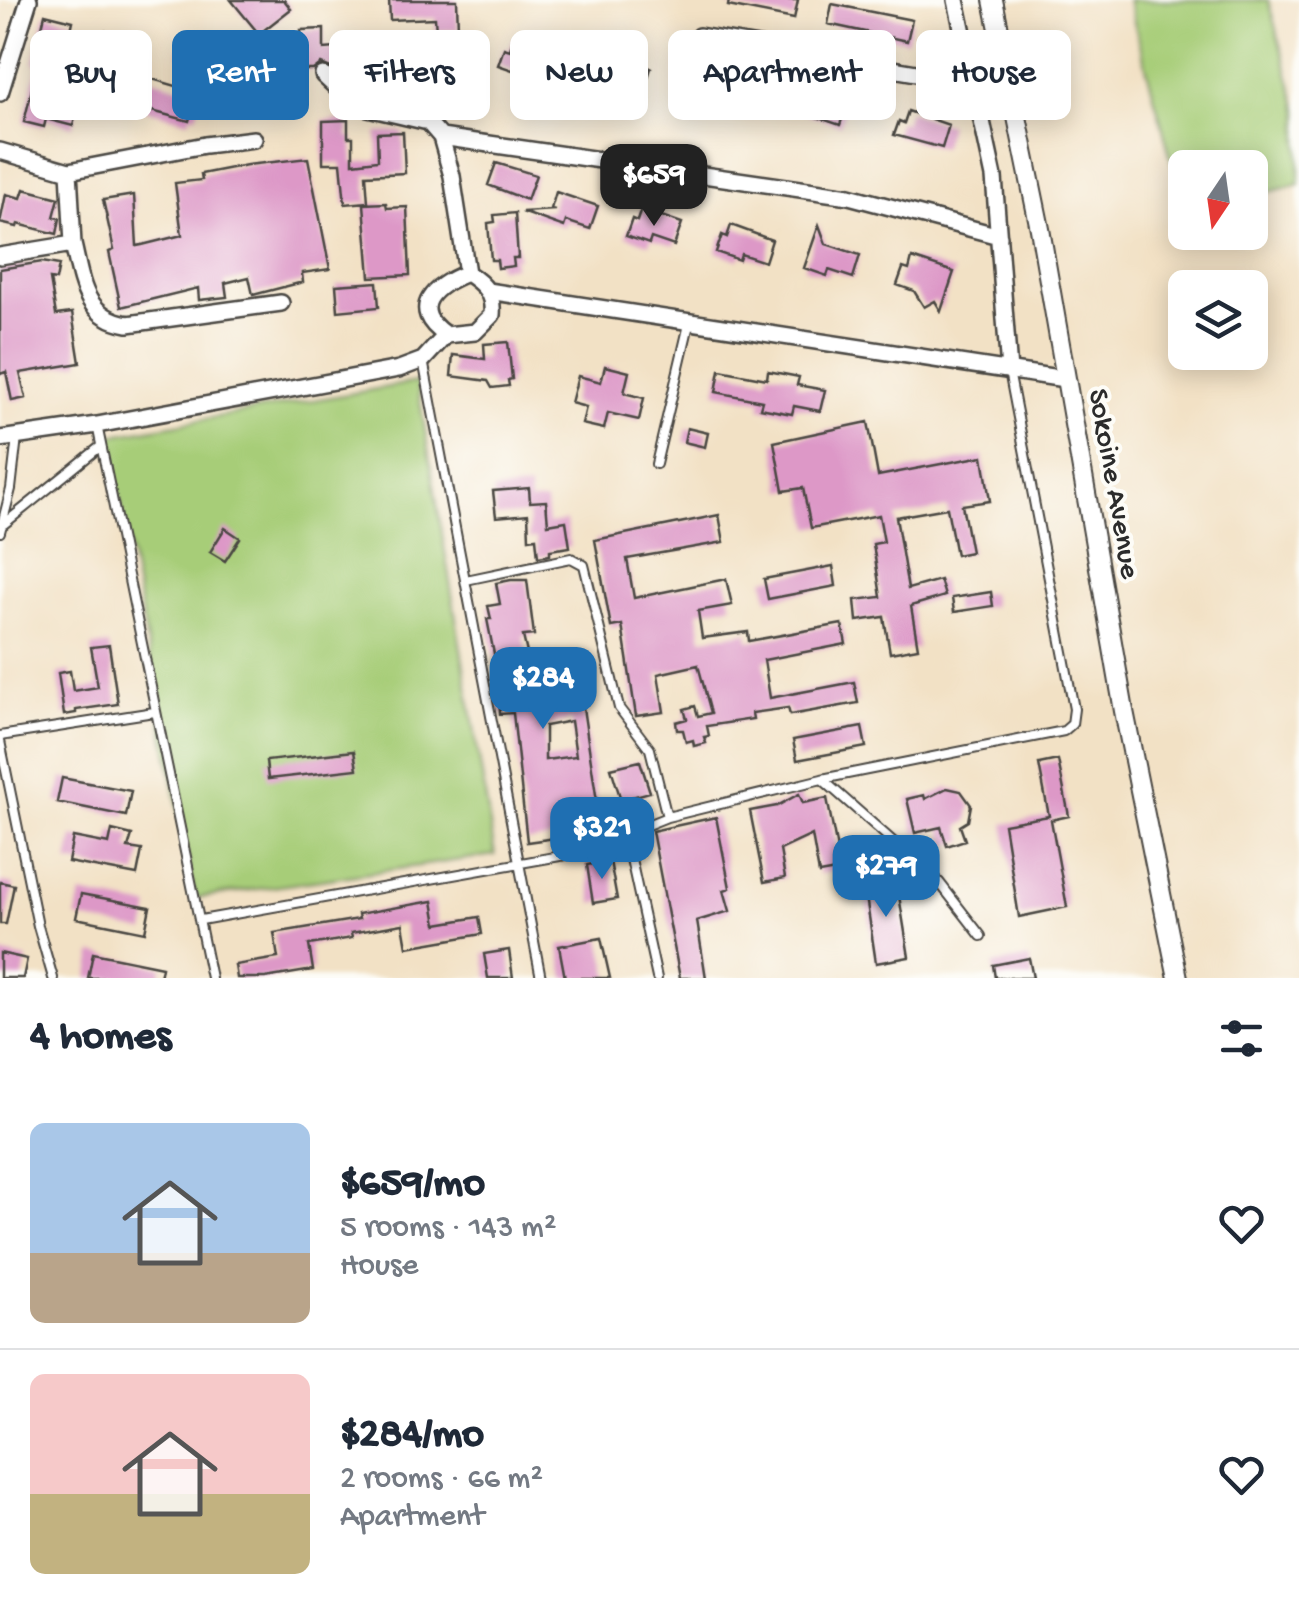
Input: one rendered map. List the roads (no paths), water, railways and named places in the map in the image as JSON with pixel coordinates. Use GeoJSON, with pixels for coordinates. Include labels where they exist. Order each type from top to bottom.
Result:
{"type":"FeatureCollection","features":[{"type":"Feature","properties":{"kind":"street"},"geometry":{"type":"LineString","coordinates":[[0,93],[29,0]]}},
{"type":"Feature","properties":{"kind":"street"},"geometry":{"type":"LineString","coordinates":[[956,0],[963,30]]}},
{"type":"Feature","properties":{"kind":"street","name":"Sokoine Avenue"},"geometry":{"type":"LineString","coordinates":[[993,0],[1040,229],[1124,711],[1178,978]]}},
{"type":"Feature","properties":{"kind":"street"},"geometry":{"type":"LineString","coordinates":[[323,76],[355,106],[428,122],[441,137],[452,176],[467,273],[488,291],[492,315]]}},
{"type":"Feature","properties":{"kind":"street"},"geometry":{"type":"LineString","coordinates":[[983,120],[994,178],[1009,372]]}},
{"type":"Feature","properties":{"kind":"street"},"geometry":{"type":"LineString","coordinates":[[441,137],[849,196],[998,236]]}},
{"type":"Feature","properties":{"kind":"street"},"geometry":{"type":"LineString","coordinates":[[0,152],[69,171],[206,144],[254,139]]}},
{"type":"Feature","properties":{"kind":"street"},"geometry":{"type":"LineString","coordinates":[[69,171],[73,244],[92,308],[107,320],[128,324],[281,303]]}},
{"type":"Feature","properties":{"kind":"street"},"geometry":{"type":"LineString","coordinates":[[0,256],[73,244]]}},
{"type":"Feature","properties":{"kind":"street"},"geometry":{"type":"LineString","coordinates":[[467,273],[443,282],[428,302],[427,316],[446,335],[475,332],[492,315],[533,297]]}},
{"type":"Feature","properties":{"kind":"street"},"geometry":{"type":"LineString","coordinates":[[488,291],[1065,380]]}},
{"type":"Feature","properties":{"kind":"street"},"geometry":{"type":"LineString","coordinates":[[8,438],[399,369],[424,360],[446,335]]}},
{"type":"Feature","properties":{"kind":"lane"},"geometry":{"type":"LineString","coordinates":[[656,464],[690,320]]}},
{"type":"Feature","properties":{"kind":"lane"},"geometry":{"type":"LineString","coordinates":[[424,360],[541,978]]}},
{"type":"Feature","properties":{"kind":"lane"},"geometry":{"type":"LineString","coordinates":[[202,920],[577,853],[667,817],[822,779],[1064,731],[1072,724],[1074,710],[1009,372]]}},
{"type":"Feature","properties":{"kind":"lane"},"geometry":{"type":"LineString","coordinates":[[97,425],[211,978]]}},
{"type":"Feature","properties":{"kind":"lane"},"geometry":{"type":"LineString","coordinates":[[2,528],[8,438]]}},
{"type":"Feature","properties":{"kind":"lane"},"geometry":{"type":"LineString","coordinates":[[2,528],[101,446]]}},
{"type":"Feature","properties":{"kind":"lane"},"geometry":{"type":"LineString","coordinates":[[466,580],[571,558],[584,565],[619,708],[650,749],[667,817]]}},
{"type":"Feature","properties":{"kind":"lane"},"geometry":{"type":"LineString","coordinates":[[53,978],[38,926],[0,739],[154,712]]}},
{"type":"Feature","properties":{"kind":"lane"},"geometry":{"type":"LineString","coordinates":[[822,779],[939,882],[981,936]]}},
{"type":"Feature","properties":{"kind":"lane"},"geometry":{"type":"LineString","coordinates":[[626,836],[657,978]]}}]}
